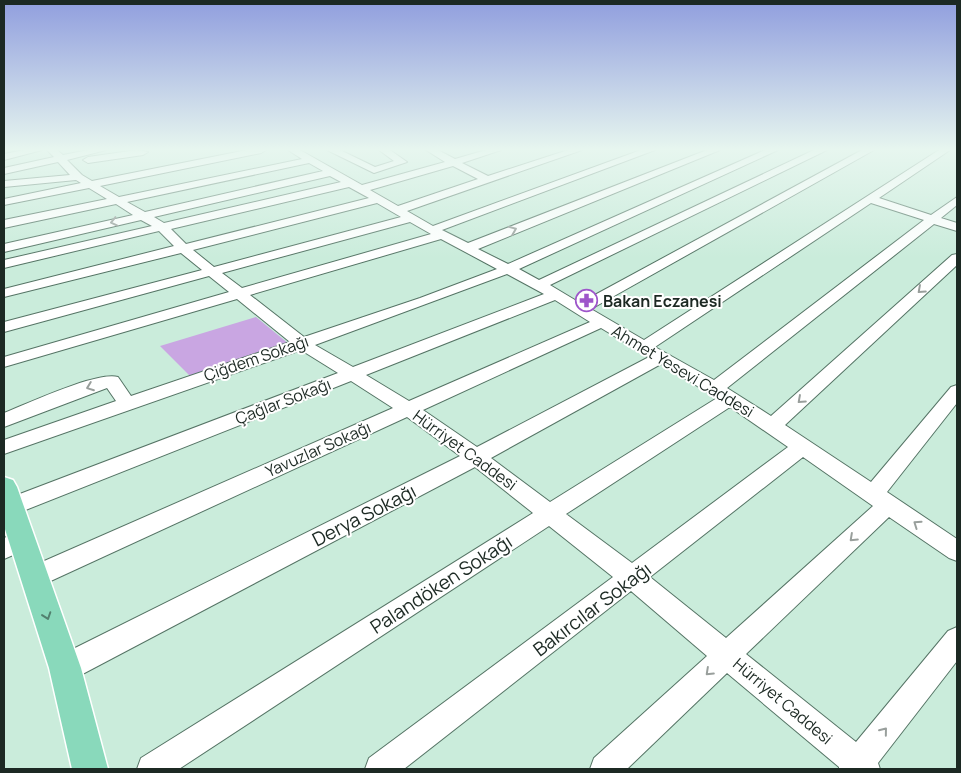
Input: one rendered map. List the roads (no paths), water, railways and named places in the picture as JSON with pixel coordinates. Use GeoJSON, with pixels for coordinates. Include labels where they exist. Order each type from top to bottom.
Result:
{"type":"FeatureCollection","features":[{"type":"Feature","properties":{"kind":"main road"},"geometry":{"type":"LineString","coordinates":[[7,497],[12,545],[34,577],[66,668],[90,769]]}},
{"type":"Feature","properties":{"kind":"street"},"geometry":{"type":"LineString","coordinates":[[4,202],[34,186]]}},
{"type":"Feature","properties":{"kind":"street","name":"Hürriyet Caddesi"},"geometry":{"type":"LineString","coordinates":[[98,186],[162,227],[184,249],[301,343],[409,408],[551,514],[728,655],[859,767]]}},
{"type":"Feature","properties":{"kind":"street"},"geometry":{"type":"LineString","coordinates":[[4,224],[177,186]]}},
{"type":"Feature","properties":{"kind":"street"},"geometry":{"type":"LineString","coordinates":[[4,248],[272,186]]}},
{"type":"Feature","properties":{"kind":"street"},"geometry":{"type":"LineString","coordinates":[[4,264],[162,227],[357,186]]}},
{"type":"Feature","properties":{"kind":"street","name":"Ahmet Yesevi Caddesi"},"geometry":{"type":"LineString","coordinates":[[357,186],[437,232],[539,285],[722,394],[957,551]]}},
{"type":"Feature","properties":{"kind":"street"},"geometry":{"type":"LineString","coordinates":[[397,210],[469,186]]}},
{"type":"Feature","properties":{"kind":"street"},"geometry":{"type":"LineString","coordinates":[[526,186],[578,204]]}},
{"type":"Feature","properties":{"kind":"street"},"geometry":{"type":"LineString","coordinates":[[4,362],[240,294],[437,232],[552,186]]}},
{"type":"Feature","properties":{"kind":"street"},"geometry":{"type":"LineString","coordinates":[[468,248],[624,186]]}},
{"type":"Feature","properties":{"kind":"street","name":"Çiğdem Sokağı"},"geometry":{"type":"LineString","coordinates":[[4,447],[126,403],[425,301],[508,269],[693,186]]}},
{"type":"Feature","properties":{"kind":"street"},"geometry":{"type":"LineString","coordinates":[[539,285],[746,186]]}},
{"type":"Feature","properties":{"kind":"street"},"geometry":{"type":"LineString","coordinates":[[580,309],[803,186]]}},
{"type":"Feature","properties":{"kind":"street"},"geometry":{"type":"LineString","coordinates":[[644,347],[889,186]]}},
{"type":"Feature","properties":{"kind":"street"},"geometry":{"type":"LineString","coordinates":[[4,293],[379,199]]}},
{"type":"Feature","properties":{"kind":"street"},"geometry":{"type":"LineString","coordinates":[[869,199],[957,227]]}},
{"type":"Feature","properties":{"kind":"street","name":"Palandöken Sokağı"},"geometry":{"type":"LineString","coordinates":[[152,769],[551,514],[722,394],[957,200]]}},
{"type":"Feature","properties":{"kind":"street"},"geometry":{"type":"LineString","coordinates":[[4,327],[412,218]]}},
{"type":"Feature","properties":{"kind":"street"},"geometry":{"type":"LineString","coordinates":[[772,426],[957,258]]}},
{"type":"Feature","properties":{"kind":"street","name":"Çağlar Sokağı"},"geometry":{"type":"LineString","coordinates":[[7,497],[352,374],[555,295]]}},
{"type":"Feature","properties":{"kind":"street","name":"Yavuzlar Sokağı"},"geometry":{"type":"LineString","coordinates":[[34,577],[602,322]]}},
{"type":"Feature","properties":{"kind":"street","name":"Derya Sokağı"},"geometry":{"type":"LineString","coordinates":[[66,668],[476,457],[661,357]]}},
{"type":"Feature","properties":{"kind":"street"},"geometry":{"type":"LineString","coordinates":[[4,420],[97,384],[112,381],[126,403]]}},
{"type":"Feature","properties":{"kind":"street"},"geometry":{"type":"LineString","coordinates":[[605,769],[728,655],[881,499],[957,391]]}},
{"type":"Feature","properties":{"kind":"street","name":"Bakırcılar Sokağı"},"geometry":{"type":"LineString","coordinates":[[380,769],[633,578],[802,447]]}},
{"type":"Feature","properties":{"kind":"street"},"geometry":{"type":"LineString","coordinates":[[859,767],[957,640]]}},
{"type":"Feature","properties":{"kind":"place","name":"Bakan Eczanesi"},"geometry":{"type":"Point","coordinates":[587,301]}}]}
